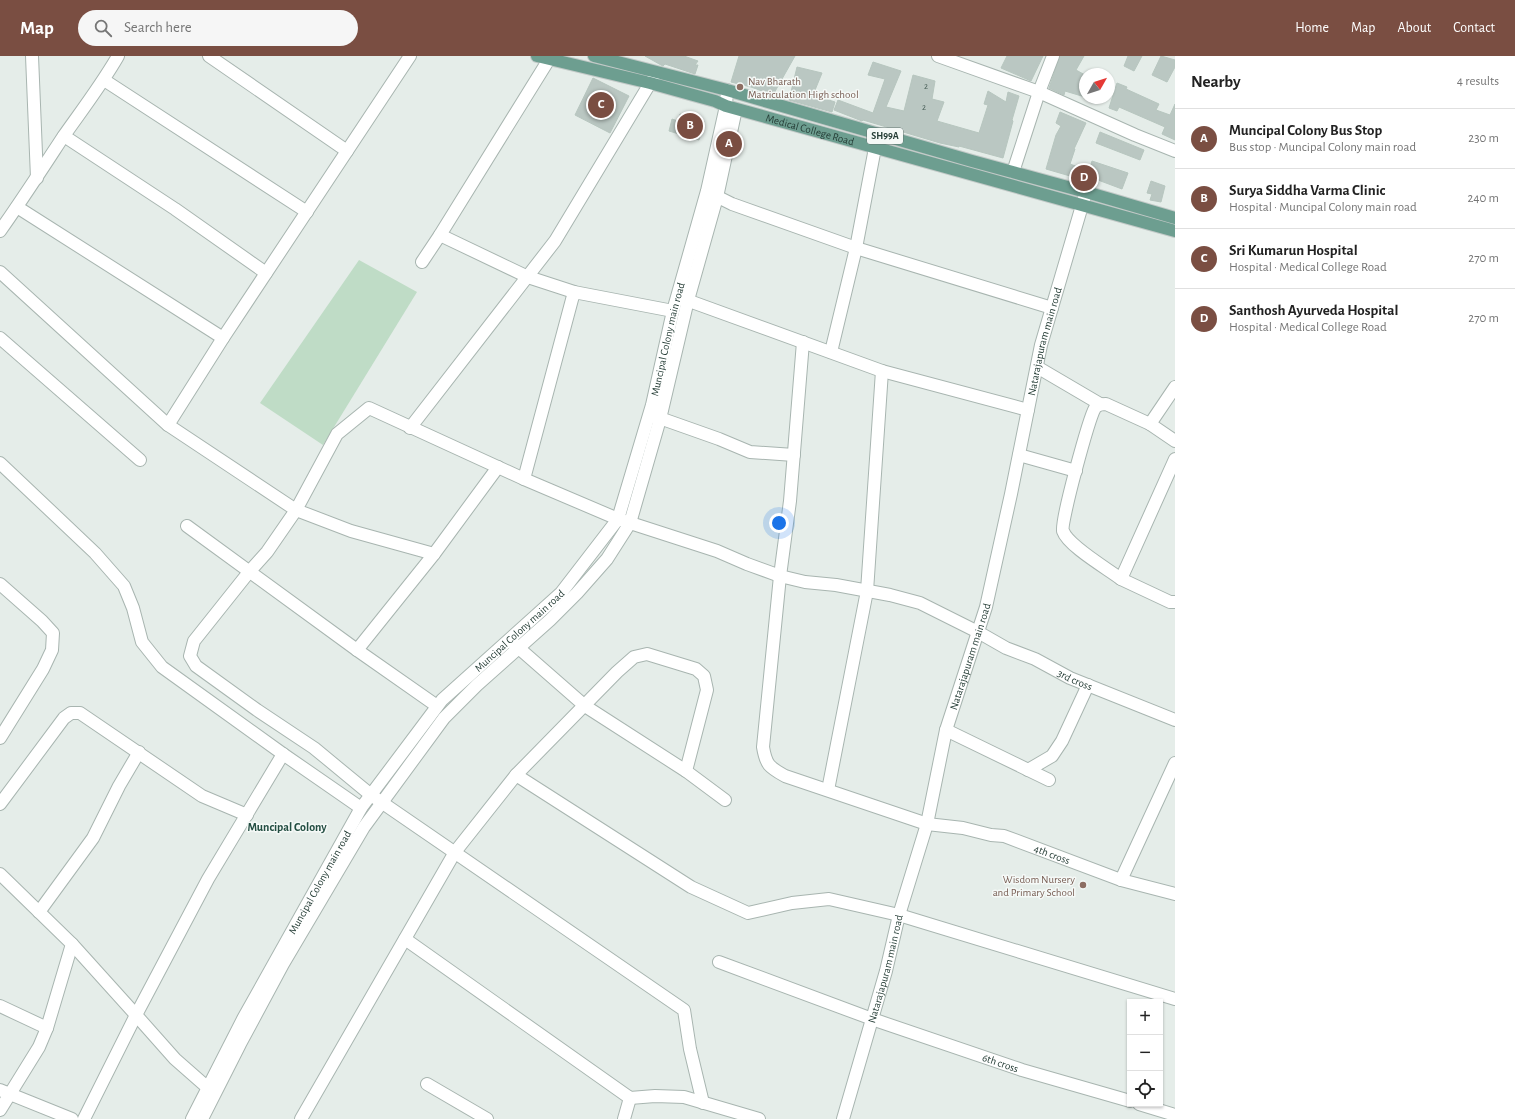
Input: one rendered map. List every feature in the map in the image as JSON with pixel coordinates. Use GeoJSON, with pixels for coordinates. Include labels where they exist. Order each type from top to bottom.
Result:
{"type":"FeatureCollection","features":[{"type":"Feature","properties":{"kind":"main road","name":"Medical College Road"},"geometry":{"type":"LineString","coordinates":[[537,56],[551,58],[650,83],[715,101],[731,108],[1175,231]]}},
{"type":"Feature","properties":{"kind":"main road","name":"Medical College Road"},"geometry":{"type":"LineString","coordinates":[[594,56],[727,90],[1175,218]]}},
{"type":"Feature","properties":{"kind":"street"},"geometry":{"type":"LineString","coordinates":[[32,56],[37,178]]}},
{"type":"Feature","properties":{"kind":"street"},"geometry":{"type":"LineString","coordinates":[[0,231],[104,80],[118,56]]}},
{"type":"Feature","properties":{"kind":"street"},"geometry":{"type":"LineString","coordinates":[[209,56],[347,151]]}},
{"type":"Feature","properties":{"kind":"street"},"geometry":{"type":"LineString","coordinates":[[168,425],[223,338],[410,56]]}},
{"type":"Feature","properties":{"kind":"street"},"geometry":{"type":"LineString","coordinates":[[938,56],[1039,92],[1135,135],[1175,151]]}},
{"type":"Feature","properties":{"kind":"street"},"geometry":{"type":"LineString","coordinates":[[1013,172],[1039,92],[1053,56]]}},
{"type":"Feature","properties":{"kind":"street"},"geometry":{"type":"LineString","coordinates":[[422,262],[551,58]]}},
{"type":"Feature","properties":{"kind":"street"},"geometry":{"type":"LineString","coordinates":[[410,428],[556,241],[656,72]]}},
{"type":"Feature","properties":{"kind":"street"},"geometry":{"type":"LineString","coordinates":[[104,80],[307,212]]}},
{"type":"Feature","properties":{"kind":"street","name":"Muncipal Colony main road"},"geometry":{"type":"LineString","coordinates":[[192,1119],[242,1019],[361,808],[442,700],[562,593],[618,519],[654,417],[674,311],[683,299],[712,194],[731,108],[727,90]]}},
{"type":"Feature","properties":{"kind":"street"},"geometry":{"type":"LineString","coordinates":[[64,136],[175,209],[266,273]]}},
{"type":"Feature","properties":{"kind":"street"},"geometry":{"type":"LineString","coordinates":[[831,352],[856,248],[875,148]]}},
{"type":"Feature","properties":{"kind":"street","name":"Natarajapuram main road"},"geometry":{"type":"LineString","coordinates":[[843,1119],[886,971],[899,915],[927,824],[946,730],[986,607],[1041,345],[1086,192]]}},
{"type":"Feature","properties":{"kind":"street"},"geometry":{"type":"LineString","coordinates":[[712,194],[856,248],[1052,308]]}},
{"type":"Feature","properties":{"kind":"street"},"geometry":{"type":"LineString","coordinates":[[17,207],[223,338]]}},
{"type":"Feature","properties":{"kind":"street"},"geometry":{"type":"LineString","coordinates":[[440,235],[528,277],[574,292],[674,311]]}},
{"type":"Feature","properties":{"kind":"street"},"geometry":{"type":"LineString","coordinates":[[0,272],[168,425],[296,510],[351,532],[434,554]]}},
{"type":"Feature","properties":{"kind":"street"},"geometry":{"type":"LineString","coordinates":[[524,479],[574,292]]}},
{"type":"Feature","properties":{"kind":"street"},"geometry":{"type":"LineString","coordinates":[[202,1119],[283,964],[364,826],[444,718],[477,685],[519,648],[577,593],[606,559],[630,523],[683,299],[882,371],[1028,410]]}},
{"type":"Feature","properties":{"kind":"street"},"geometry":{"type":"LineString","coordinates":[[0,338],[140,460]]}},
{"type":"Feature","properties":{"kind":"street","name":"4th cross"},"geometry":{"type":"LineString","coordinates":[[803,342],[790,502],[780,576],[763,747],[765,761],[774,770],[785,776],[927,824],[963,828],[991,835],[1004,836],[1121,880],[1175,894]]}},
{"type":"Feature","properties":{"kind":"street"},"geometry":{"type":"LineString","coordinates":[[1037,367],[1100,404],[1106,404],[1150,424],[1175,441]]}},
{"type":"Feature","properties":{"kind":"street"},"geometry":{"type":"LineString","coordinates":[[828,790],[867,591],[882,371]]}},
{"type":"Feature","properties":{"kind":"street"},"geometry":{"type":"LineString","coordinates":[[1150,424],[1175,387]]}},
{"type":"Feature","properties":{"kind":"street"},"geometry":{"type":"LineString","coordinates":[[1100,404],[1095,408],[1091,418],[1067,501],[1062,529],[1065,537],[1073,545],[1122,579],[1170,602],[1175,602]]}},
{"type":"Feature","properties":{"kind":"street","name":"3rd cross"},"geometry":{"type":"LineString","coordinates":[[296,510],[337,434],[368,408],[524,479],[618,519],[717,551],[780,576],[805,582],[836,584],[920,603],[1006,648],[1035,659],[1070,678],[1175,720]]}},
{"type":"Feature","properties":{"kind":"street"},"geometry":{"type":"LineString","coordinates":[[654,417],[719,439],[750,452],[794,455]]}},
{"type":"Feature","properties":{"kind":"street"},"geometry":{"type":"LineString","coordinates":[[1019,455],[1076,471]]}},
{"type":"Feature","properties":{"kind":"street"},"geometry":{"type":"LineString","coordinates":[[1122,579],[1175,459]]}},
{"type":"Feature","properties":{"kind":"street"},"geometry":{"type":"LineString","coordinates":[[0,463],[95,553],[124,586],[133,608],[142,642],[162,667],[361,808]]}},
{"type":"Feature","properties":{"kind":"street"},"geometry":{"type":"LineString","coordinates":[[357,650],[434,554],[498,466]]}},
{"type":"Feature","properties":{"kind":"street"},"geometry":{"type":"LineString","coordinates":[[296,510],[267,552],[248,572],[194,641],[190,656],[196,666],[257,710],[314,748],[382,802],[684,1010],[690,1049],[703,1103]]}},
{"type":"Feature","properties":{"kind":"street"},"geometry":{"type":"LineString","coordinates":[[186,526],[248,572],[437,706]]}},
{"type":"Feature","properties":{"kind":"street"},"geometry":{"type":"LineString","coordinates":[[0,584],[42,621],[53,633],[52,650],[43,670],[4,724],[0,738]]}},
{"type":"Feature","properties":{"kind":"street"},"geometry":{"type":"LineString","coordinates":[[509,640],[585,706],[686,771],[725,800]]}},
{"type":"Feature","properties":{"kind":"street"},"geometry":{"type":"LineString","coordinates":[[305,1118],[455,852],[516,775],[617,672],[634,657],[647,654],[696,669],[704,676],[707,690],[686,771]]}},
{"type":"Feature","properties":{"kind":"street"},"geometry":{"type":"LineString","coordinates":[[1028,770],[1052,756],[1062,742],[1088,684]]}},
{"type":"Feature","properties":{"kind":"street"},"geometry":{"type":"LineString","coordinates":[[0,804],[64,718],[70,713],[80,713],[202,796],[247,815]]}},
{"type":"Feature","properties":{"kind":"street"},"geometry":{"type":"LineString","coordinates":[[946,730],[1049,780]]}},
{"type":"Feature","properties":{"kind":"street"},"geometry":{"type":"LineString","coordinates":[[39,912],[93,838],[119,786],[139,752]]}},
{"type":"Feature","properties":{"kind":"street"},"geometry":{"type":"LineString","coordinates":[[84,1119],[136,1015],[208,879],[283,754]]}},
{"type":"Feature","properties":{"kind":"street"},"geometry":{"type":"LineString","coordinates":[[1121,880],[1175,763]]}},
{"type":"Feature","properties":{"kind":"street"},"geometry":{"type":"LineString","coordinates":[[516,775],[691,887],[748,913],[792,903],[829,899],[899,915],[1175,999]]}},
{"type":"Feature","properties":{"kind":"street"},"geometry":{"type":"LineString","coordinates":[[0,874],[72,944],[175,1059],[208,1088]]}},
{"type":"Feature","properties":{"kind":"street"},"geometry":{"type":"LineString","coordinates":[[405,939],[630,1098],[655,1096],[684,1097],[759,1119]]}},
{"type":"Feature","properties":{"kind":"street"},"geometry":{"type":"LineString","coordinates":[[0,1110],[5,1092],[39,1047],[47,1028],[72,944]]}},
{"type":"Feature","properties":{"kind":"street","name":"6th cross"},"geometry":{"type":"LineString","coordinates":[[719,962],[872,1019],[1022,1070],[1127,1100]]}},
{"type":"Feature","properties":{"kind":"street"},"geometry":{"type":"LineString","coordinates":[[0,1006],[47,1028]]}},
{"type":"Feature","properties":{"kind":"street"},"geometry":{"type":"LineString","coordinates":[[427,1084],[487,1119]]}},
{"type":"Feature","properties":{"kind":"street"},"geometry":{"type":"LineString","coordinates":[[5,1092],[72,1119]]}},
{"type":"Feature","properties":{"kind":"street"},"geometry":{"type":"LineString","coordinates":[[624,1119],[630,1098]]}},
{"type":"Feature","properties":{"kind":"street"},"geometry":{"type":"LineString","coordinates":[[1149,1107],[1175,1115]]}},
{"type":"Feature","properties":{"kind":"green space"},"geometry":{"type":"Polygon","coordinates":[[[359,260],[417,292],[323,445],[260,403],[359,260]]]}},
{"type":"Feature","properties":{"kind":"building"},"geometry":{"type":"Polygon","coordinates":[[[645,56],[684,56],[698,61],[695,65],[698,65],[695,74],[665,64],[663,66],[645,56]]]}},
{"type":"Feature","properties":{"kind":"building"},"geometry":{"type":"Polygon","coordinates":[[[739,56],[795,56],[773,95],[731,82],[739,56]]]}},
{"type":"Feature","properties":{"kind":"building"},"geometry":{"type":"Polygon","coordinates":[[[1007,56],[1043,56],[1031,81],[1001,68],[1007,56]]]}},
{"type":"Feature","properties":{"kind":"building"},"geometry":{"type":"Polygon","coordinates":[[[1060,56],[1084,56],[1076,70],[1079,72],[1079,95],[1065,91],[1064,95],[1049,88],[1060,56]]]}},
{"type":"Feature","properties":{"kind":"building"},"geometry":{"type":"Polygon","coordinates":[[[1128,56],[1142,56],[1134,71],[1124,66],[1128,56]]]}},
{"type":"Feature","properties":{"kind":"building"},"geometry":{"type":"Polygon","coordinates":[[[1161,56],[1175,60],[1175,67],[1167,82],[1152,75],[1161,56]]]}},
{"type":"Feature","properties":{"kind":"building"},"geometry":{"type":"Polygon","coordinates":[[[873,62],[901,71],[886,107],[904,111],[913,75],[935,81],[932,99],[944,102],[937,121],[979,133],[988,105],[984,104],[988,91],[1006,102],[1008,92],[1019,96],[1003,158],[959,146],[940,143],[863,120],[862,121],[834,110],[838,100],[873,113],[885,79],[868,75],[873,62]]]}},
{"type":"Feature","properties":{"kind":"building"},"geometry":{"type":"Polygon","coordinates":[[[797,67],[822,73],[813,95],[835,102],[832,112],[789,100],[797,67]]]}},
{"type":"Feature","properties":{"kind":"building"},"geometry":{"type":"Polygon","coordinates":[[[593,78],[629,96],[610,133],[575,115],[593,78]]]}},
{"type":"Feature","properties":{"kind":"building"},"geometry":{"type":"Polygon","coordinates":[[[1117,83],[1127,87],[1126,89],[1159,104],[1156,110],[1170,115],[1175,104],[1175,140],[1162,134],[1165,127],[1119,107],[1117,111],[1109,108],[1110,104],[1115,104],[1115,89],[1117,83]]]}},
{"type":"Feature","properties":{"kind":"building"},"geometry":{"type":"Polygon","coordinates":[[[1060,112],[1086,123],[1074,149],[1070,164],[1089,171],[1092,161],[1128,173],[1122,189],[1090,177],[1087,185],[1076,182],[1077,178],[1046,169],[1056,135],[1061,126],[1056,123],[1060,112]]]}},
{"type":"Feature","properties":{"kind":"building"},"geometry":{"type":"Polygon","coordinates":[[[680,114],[704,121],[699,140],[669,131],[672,119],[678,121],[680,114]]]}},
{"type":"Feature","properties":{"kind":"building"},"geometry":{"type":"Polygon","coordinates":[[[1100,132],[1144,150],[1140,160],[1096,143],[1100,132]]]}},
{"type":"Feature","properties":{"kind":"building"},"geometry":{"type":"Polygon","coordinates":[[[1151,181],[1165,186],[1161,202],[1150,200],[1152,194],[1147,193],[1151,181]]]}},
{"type":"Feature","properties":{"kind":"place","name":"Nav Bharath Matriculation High school"},"geometry":{"type":"Point","coordinates":[740,87]}},
{"type":"Feature","properties":{"kind":"place","name":"Sri Kumarun Hospital"},"geometry":{"type":"Point","coordinates":[601,105]}},
{"type":"Feature","properties":{"kind":"place","name":"Surya Siddha Varma Clinic"},"geometry":{"type":"Point","coordinates":[690,126]}},
{"type":"Feature","properties":{"kind":"place","name":"Muncipal Colony Bus Stop"},"geometry":{"type":"Point","coordinates":[729,144]}},
{"type":"Feature","properties":{"kind":"place","name":"Santhosh Ayurveda Hospital"},"geometry":{"type":"Point","coordinates":[1084,178]}},
{"type":"Feature","properties":{"kind":"place","name":"Wisdom Nursery and Primary School"},"geometry":{"type":"Point","coordinates":[1083,885]}},
{"type":"Feature","properties":{"kind":"district","name":"Muncipal Colony"},"geometry":{"type":"Point","coordinates":[287,827]}}]}
